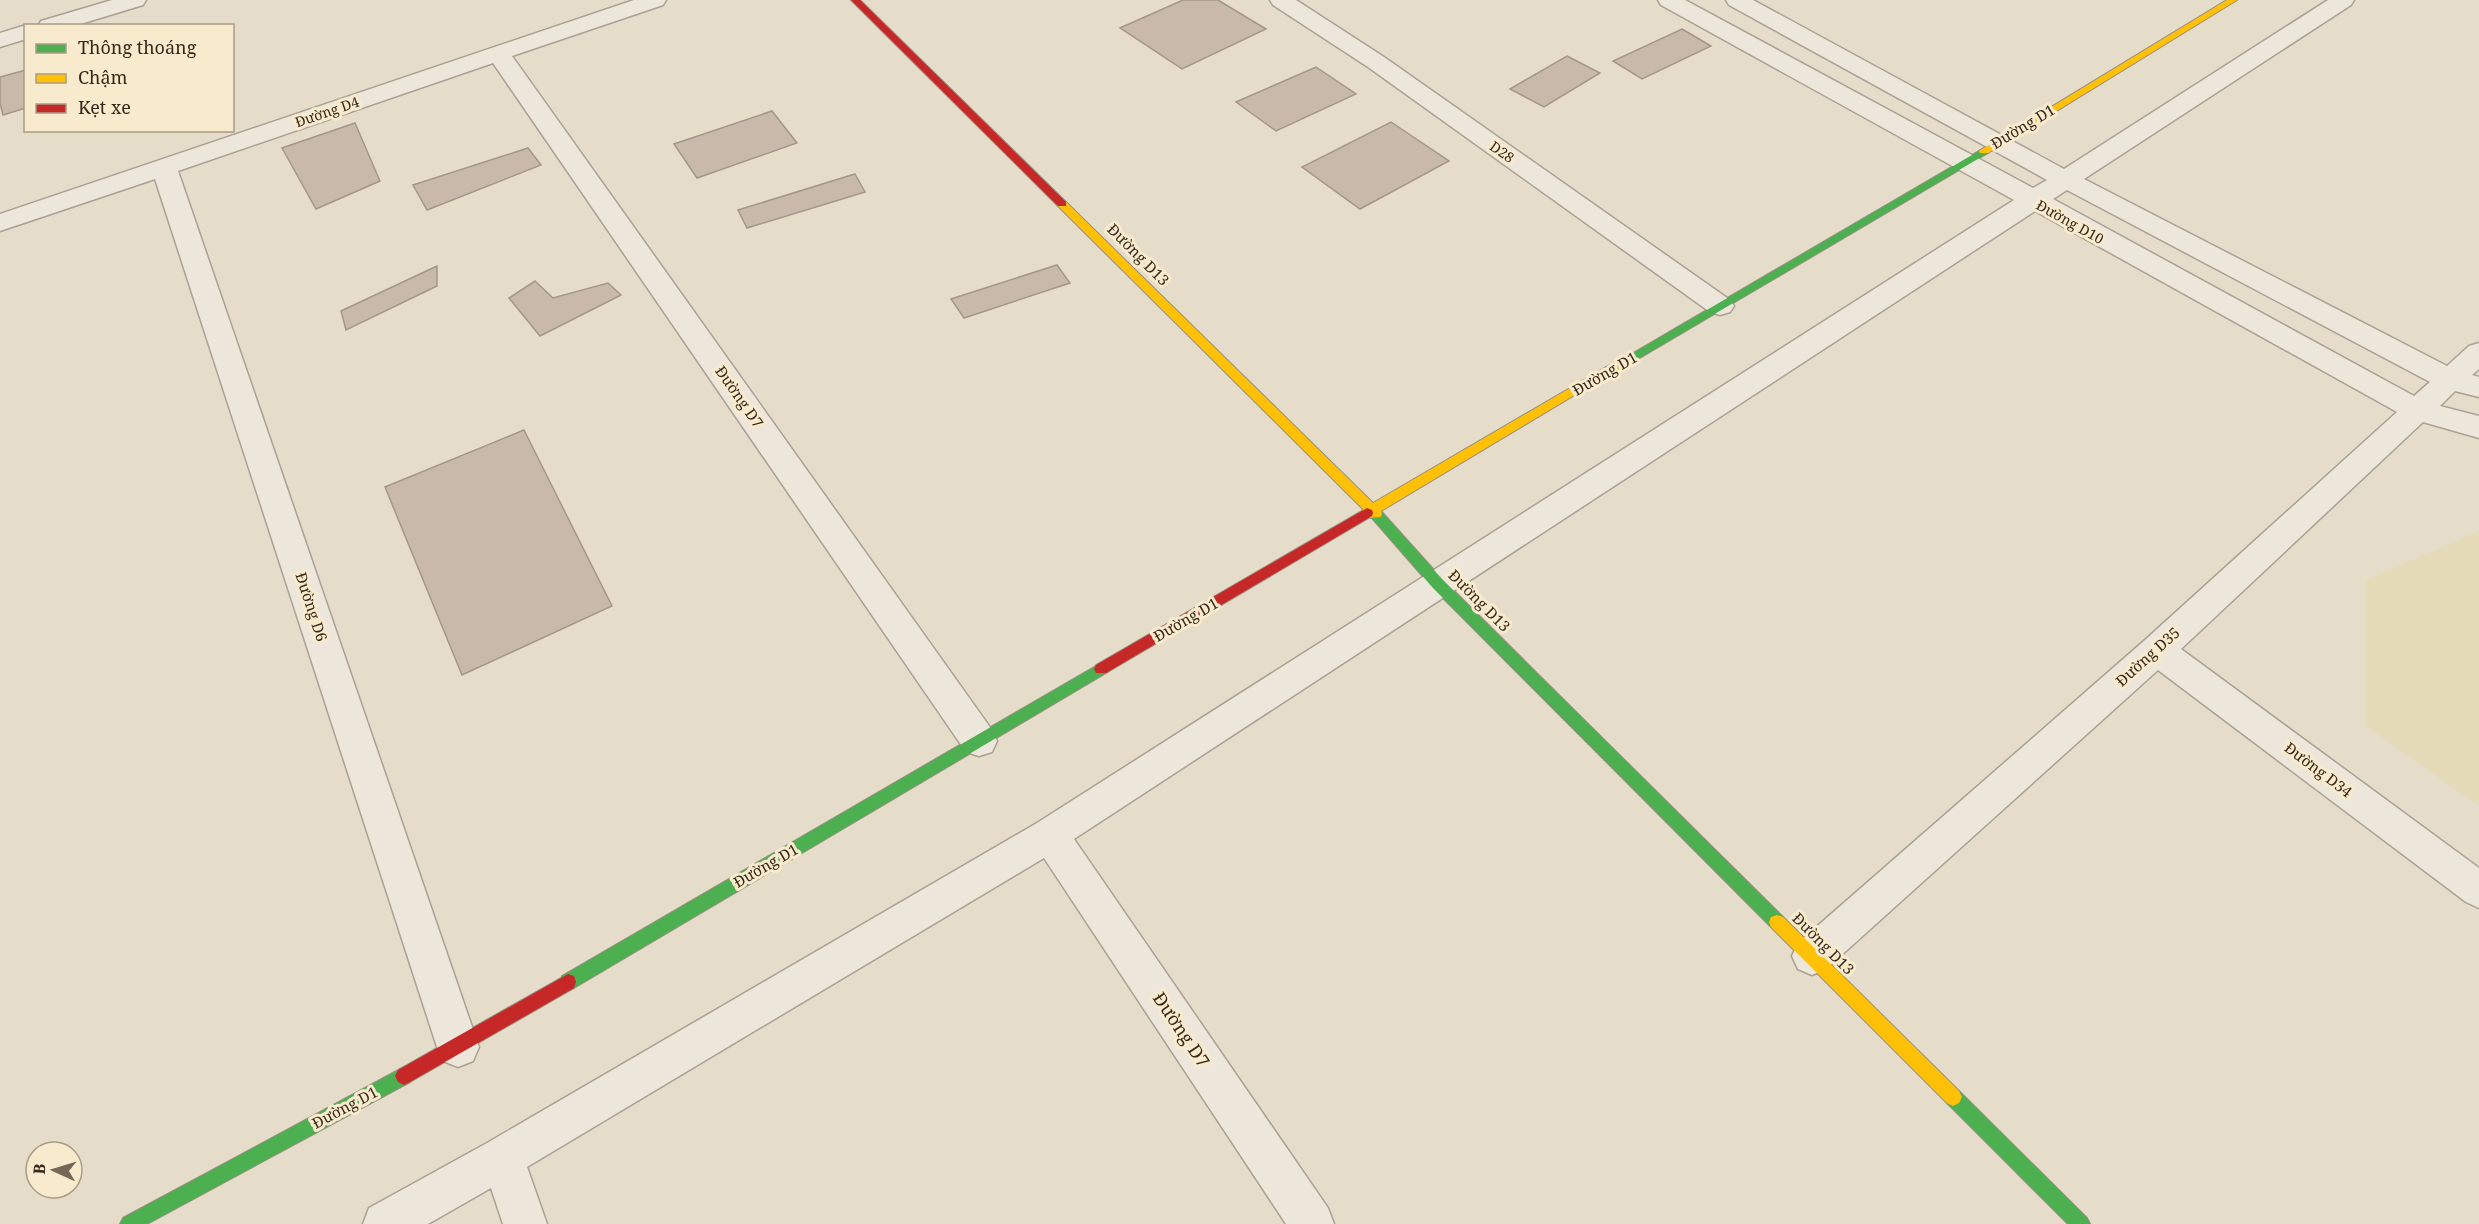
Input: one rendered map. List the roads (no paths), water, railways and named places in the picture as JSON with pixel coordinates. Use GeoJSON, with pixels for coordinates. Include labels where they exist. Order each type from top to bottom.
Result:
{"type":"FeatureCollection","features":[{"type":"Feature","properties":{"kind":"street"},"geometry":{"type":"LineString","coordinates":[[56,24],[135,0]]}},
{"type":"Feature","properties":{"kind":"street","name":"Đường D4"},"geometry":{"type":"LineString","coordinates":[[0,223],[655,0]]}},
{"type":"Feature","properties":{"kind":"street","name":"Đường D13"},"geometry":{"type":"LineString","coordinates":[[855,0],[1372,510],[1438,585],[2081,1224]]}},
{"type":"Feature","properties":{"kind":"street","name":"D28"},"geometry":{"type":"LineString","coordinates":[[1281,0],[1376,62],[1720,306]]}},
{"type":"Feature","properties":{"kind":"street","name":"Đường D10"},"geometry":{"type":"LineString","coordinates":[[1669,0],[2417,410],[2479,427]]}},
{"type":"Feature","properties":{"kind":"street"},"geometry":{"type":"LineString","coordinates":[[1737,0],[2066,180],[2465,384]]}},
{"type":"Feature","properties":{"kind":"street","name":"Đường D1"},"geometry":{"type":"LineString","coordinates":[[129,1224],[458,1047],[1997,143],[2233,0]]}},
{"type":"Feature","properties":{"kind":"street"},"geometry":{"type":"LineString","coordinates":[[384,1224],[502,1158],[1050,835],[2343,0]]}},
{"type":"Feature","properties":{"kind":"street"},"geometry":{"type":"LineString","coordinates":[[0,40],[24,33]]}},
{"type":"Feature","properties":{"kind":"street","name":"Đường D7"},"geometry":{"type":"LineString","coordinates":[[498,53],[979,741]]}},
{"type":"Feature","properties":{"kind":"street","name":"Đường D6"},"geometry":{"type":"LineString","coordinates":[[164,167],[458,1047]]}},
{"type":"Feature","properties":{"kind":"street","name":"Đường D35"},"geometry":{"type":"LineString","coordinates":[[1812,956],[2157,650],[2417,410],[2465,384],[2479,353]]}},
{"type":"Feature","properties":{"kind":"street","name":"Đường D34"},"geometry":{"type":"LineString","coordinates":[[2157,650],[2479,891]]}},
{"type":"Feature","properties":{"kind":"street","name":"Đường D7"},"geometry":{"type":"LineString","coordinates":[[1050,835],[1312,1224]]}},
{"type":"Feature","properties":{"kind":"street"},"geometry":{"type":"LineString","coordinates":[[502,1158],[525,1224]]}}]}
